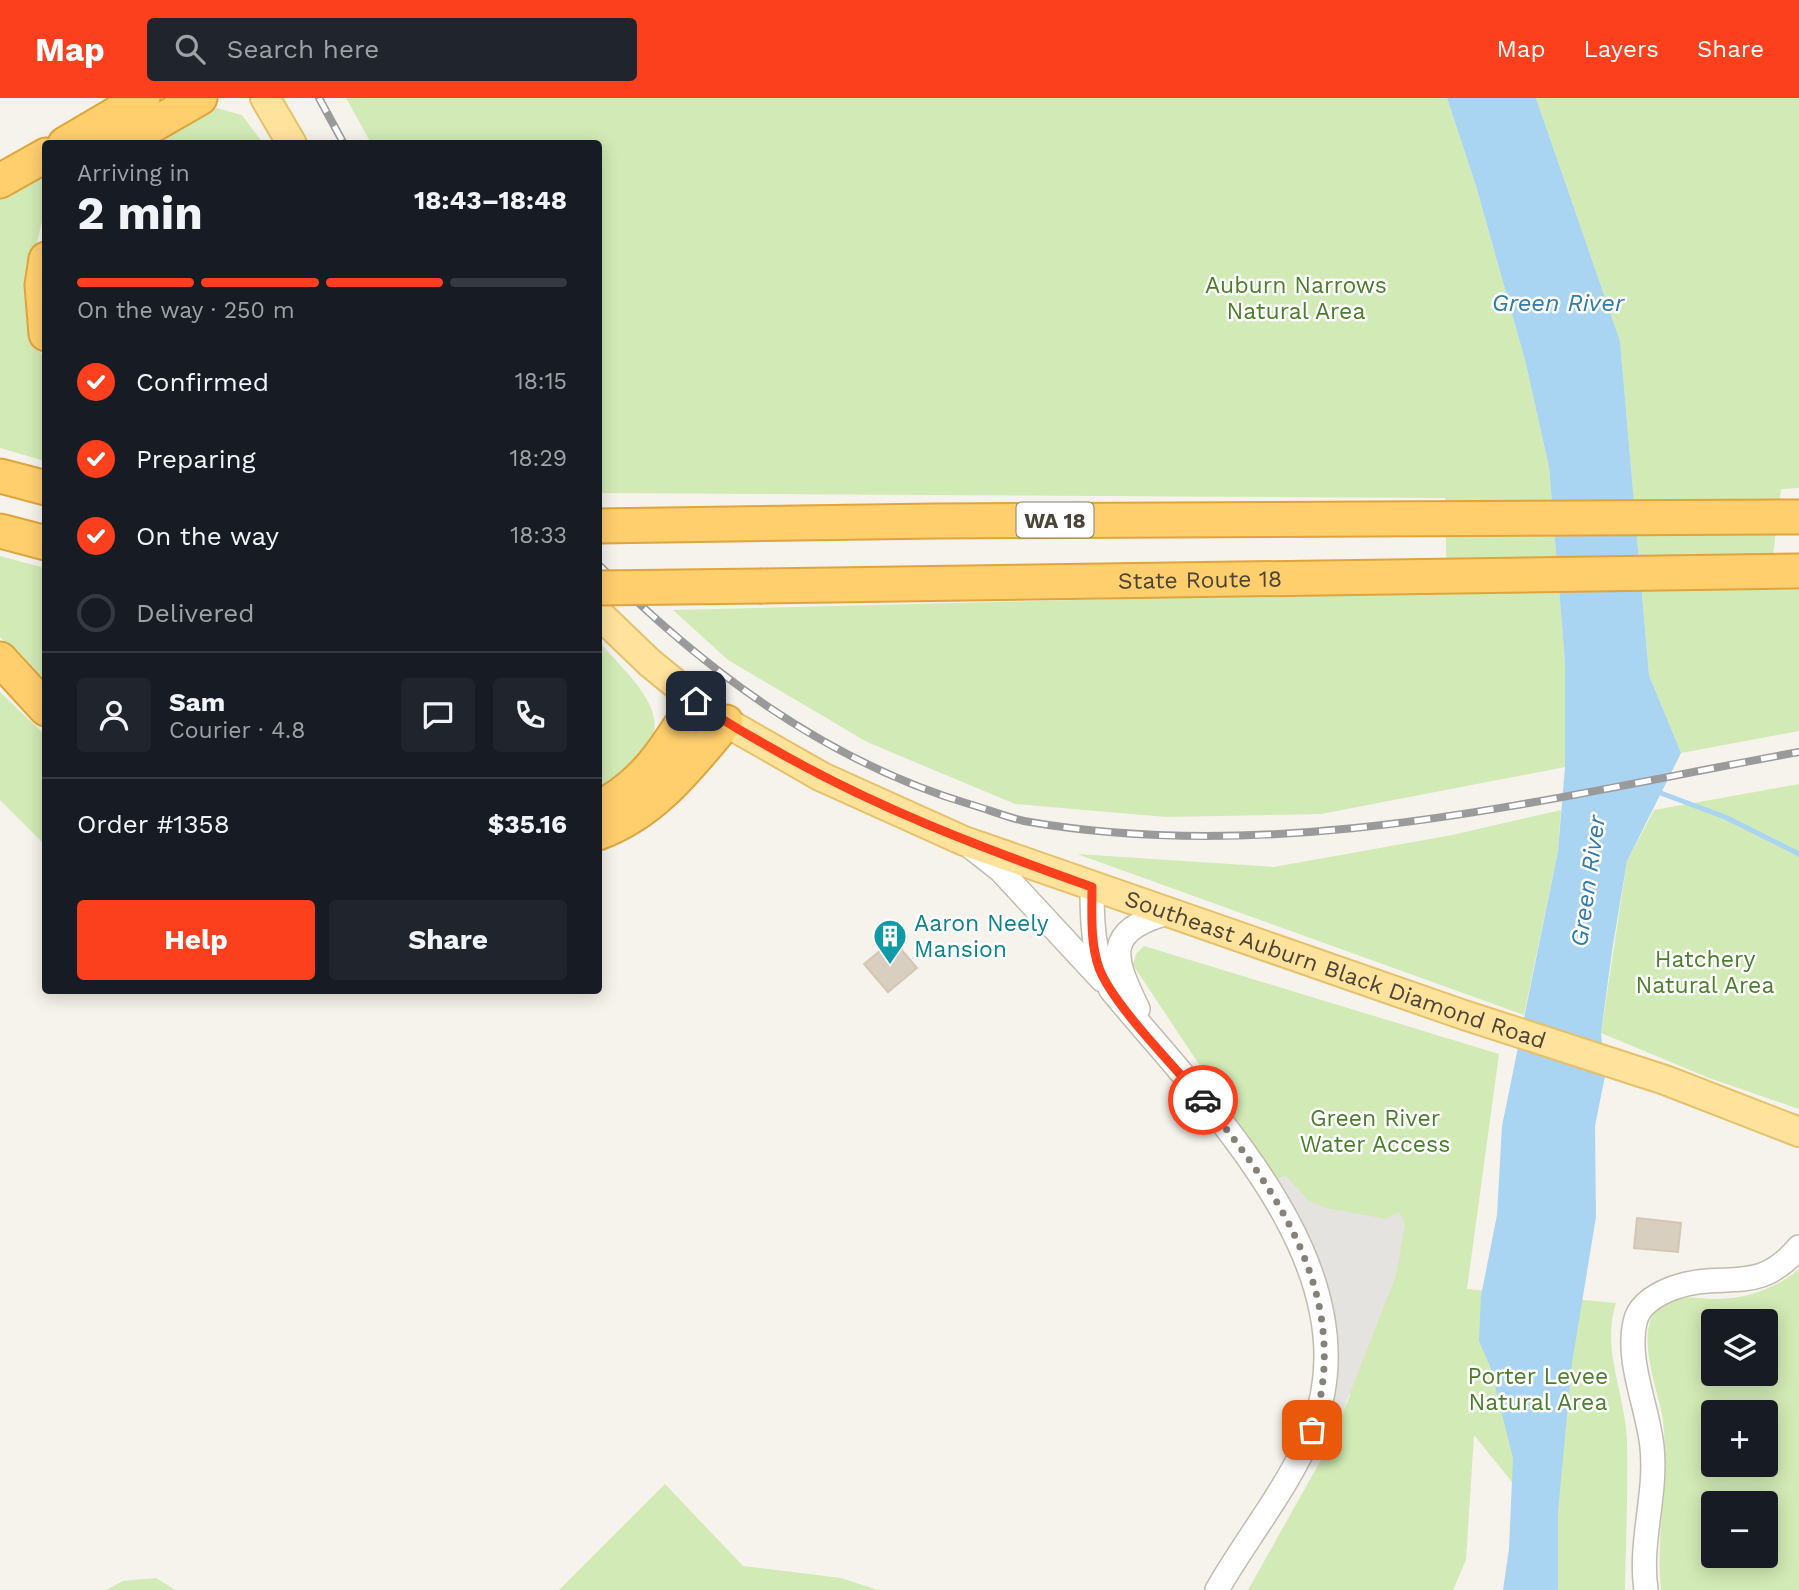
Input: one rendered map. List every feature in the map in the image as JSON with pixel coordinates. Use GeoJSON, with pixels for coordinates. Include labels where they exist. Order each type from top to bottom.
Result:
{"type":"FeatureCollection","features":[{"type":"Feature","properties":{"kind":"highway"},"geometry":{"type":"LineString","coordinates":[[72,140],[143,98]]}},
{"type":"Feature","properties":{"kind":"highway"},"geometry":{"type":"LineString","coordinates":[[127,140],[200,98]]}},
{"type":"Feature","properties":{"kind":"highway"},"geometry":{"type":"LineString","coordinates":[[0,181],[42,157]]}},
{"type":"Feature","properties":{"kind":"highway"},"geometry":{"type":"LineString","coordinates":[[0,476],[42,487]]}},
{"type":"Feature","properties":{"kind":"highway","name":"WA 18"},"geometry":{"type":"LineString","coordinates":[[602,526],[1796,517]]}},
{"type":"Feature","properties":{"kind":"highway"},"geometry":{"type":"LineString","coordinates":[[602,519],[658,524]]}},
{"type":"Feature","properties":{"kind":"highway"},"geometry":{"type":"LineString","coordinates":[[0,531],[42,542]]}},
{"type":"Feature","properties":{"kind":"highway","name":"State Route 18"},"geometry":{"type":"LineString","coordinates":[[602,587],[1799,571]]}},
{"type":"Feature","properties":{"kind":"highway"},"geometry":{"type":"LineString","coordinates":[[0,659],[42,705]]}},
{"type":"Feature","properties":{"kind":"highway"},"geometry":{"type":"LineString","coordinates":[[602,806],[627,792],[645,776],[696,701]]}},
{"type":"Feature","properties":{"kind":"highway"},"geometry":{"type":"LineString","coordinates":[[602,831],[618,826],[669,788],[726,722]]}},
{"type":"Feature","properties":{"kind":"main road"},"geometry":{"type":"LineString","coordinates":[[265,98],[290,140]]}},
{"type":"Feature","properties":{"kind":"main road","name":"Southeast Auburn Black Diamond Road"},"geometry":{"type":"LineString","coordinates":[[602,617],[650,663],[726,722],[822,777],[964,841],[1464,1015],[1665,1080],[1799,1132]]}},
{"type":"Feature","properties":{"kind":"street"},"geometry":{"type":"LineString","coordinates":[[964,841],[1000,870],[1111,990],[1224,1126],[1275,1200],[1310,1271],[1325,1338],[1321,1400],[1312,1430],[1298,1459],[1217,1590]]}},
{"type":"Feature","properties":{"kind":"street"},"geometry":{"type":"LineString","coordinates":[[1092,887],[1094,947],[1099,968],[1111,990]]}},
{"type":"Feature","properties":{"kind":"street"},"geometry":{"type":"LineString","coordinates":[[1168,913],[1139,921],[1128,931],[1119,948],[1119,970],[1139,1011],[1171,1062]]}},
{"type":"Feature","properties":{"kind":"street"},"geometry":{"type":"LineString","coordinates":[[1646,1590],[1643,1568],[1653,1466],[1632,1339],[1636,1318],[1642,1307],[1656,1296],[1675,1287],[1734,1282],[1767,1275],[1784,1265],[1799,1247]]}},
{"type":"Feature","properties":{"kind":"green space","name":"Auburn Narrows Natural Area"},"geometry":{"type":"Polygon","coordinates":[[[346,98],[1447,98],[1476,186],[1525,360],[1549,467],[1565,662],[1565,767],[1321,814],[1166,817],[1015,804],[867,742],[728,660],[673,610],[1447,591],[1445,498],[602,493],[602,140],[369,140],[346,98]]]}},
{"type":"Feature","properties":{"kind":"green space"},"geometry":{"type":"Polygon","coordinates":[[[1536,98],[1799,98],[1799,488],[1781,489],[1769,589],[1799,590],[1799,731],[1681,753],[1649,675],[1620,341],[1536,98]]]}},
{"type":"Feature","properties":{"kind":"green space"},"geometry":{"type":"Polygon","coordinates":[[[217,108],[242,115],[261,140],[156,140],[208,109],[217,108]]]}},
{"type":"Feature","properties":{"kind":"green space"},"geometry":{"type":"Polygon","coordinates":[[[42,172],[42,221],[32,263],[36,336],[42,356],[42,460],[0,448],[0,195],[42,172]]]}},
{"type":"Feature","properties":{"kind":"green space"},"geometry":{"type":"Polygon","coordinates":[[[0,556],[42,567],[42,681],[0,637],[0,556]]]}},
{"type":"Feature","properties":{"kind":"green space"},"geometry":{"type":"Polygon","coordinates":[[[602,645],[634,681],[647,699],[654,716],[654,733],[646,750],[628,768],[602,784],[602,645]]]}},
{"type":"Feature","properties":{"kind":"green space"},"geometry":{"type":"Polygon","coordinates":[[[0,692],[42,732],[42,842],[0,800],[0,692]]]}},
{"type":"Feature","properties":{"kind":"green space","name":"Hatchery Natural Area"},"geometry":{"type":"Polygon","coordinates":[[[1799,784],[1799,1109],[1709,1078],[1601,1033],[1627,861],[1654,810],[1799,784]]]}},
{"type":"Feature","properties":{"kind":"green space"},"geometry":{"type":"Polygon","coordinates":[[[1561,810],[1558,851],[1524,1015],[1077,854],[1274,867],[1452,835],[1561,810]]]}},
{"type":"Feature","properties":{"kind":"green space"},"geometry":{"type":"Polygon","coordinates":[[[1144,946],[1499,1054],[1467,1289],[1616,1303],[1612,1320],[1612,1354],[1627,1440],[1625,1590],[1558,1590],[1558,1539],[1474,1435],[1466,1560],[1453,1590],[1248,1590],[1331,1442],[1350,1395],[1347,1300],[1276,1180],[1133,965],[1136,954],[1144,946]]]}},
{"type":"Feature","properties":{"kind":"green space"},"geometry":{"type":"Polygon","coordinates":[[[1799,1269],[1799,1590],[1661,1590],[1664,1436],[1649,1356],[1649,1325],[1654,1313],[1664,1304],[1676,1299],[1734,1298],[1779,1283],[1799,1269]]]}},
{"type":"Feature","properties":{"kind":"green space"},"geometry":{"type":"Polygon","coordinates":[[[665,1484],[743,1566],[841,1578],[878,1590],[559,1590],[665,1484]]]}},
{"type":"Feature","properties":{"kind":"green space"},"geometry":{"type":"Polygon","coordinates":[[[156,1578],[175,1590],[106,1590],[123,1581],[156,1578]]]}},
{"type":"Feature","properties":{"kind":"shaded area"},"geometry":{"type":"Polygon","coordinates":[[[1285,1175],[1309,1201],[1322,1207],[1386,1219],[1399,1212],[1405,1224],[1396,1276],[1331,1441],[1320,1439],[1336,1360],[1334,1326],[1319,1266],[1276,1180],[1285,1175]]]}},
{"type":"Feature","properties":{"kind":"water","name":"Green River"},"geometry":{"type":"Polygon","coordinates":[[[1447,98],[1536,98],[1620,341],[1649,675],[1681,753],[1627,861],[1612,951],[1601,1033],[1605,1076],[1595,1126],[1596,1217],[1572,1363],[1558,1511],[1558,1590],[1503,1590],[1509,1549],[1513,1458],[1490,1366],[1479,1341],[1481,1296],[1497,1215],[1502,1126],[1558,851],[1565,767],[1565,662],[1549,467],[1525,360],[1476,186],[1447,98]]]}},
{"type":"Feature","properties":{"kind":"building","name":"Aaron Neely Mansion"},"geometry":{"type":"Polygon","coordinates":[[[893,940],[917,968],[888,992],[864,964],[893,940]]]}},
{"type":"Feature","properties":{"kind":"building"},"geometry":{"type":"Polygon","coordinates":[[[1637,1218],[1681,1223],[1678,1252],[1634,1248],[1637,1218]]]}},
{"type":"Feature","properties":{"kind":"waterway"},"geometry":{"type":"LineString","coordinates":[[1658,792],[1725,817],[1799,854]]}},
{"type":"Feature","properties":{"kind":"railway"},"geometry":{"type":"LineString","coordinates":[[319,98],[342,140]]}},
{"type":"Feature","properties":{"kind":"railway"},"geometry":{"type":"LineString","coordinates":[[602,568],[680,640],[724,675],[816,737],[916,786],[1024,821],[1122,833],[1219,836],[1316,832],[1511,806],[1799,752]]}},
{"type":"Feature","properties":{"kind":"way so far"},"geometry":{"type":"LineString","coordinates":[[1203,1100],[1253,1165],[1275,1200],[1310,1271],[1320,1303],[1325,1338],[1325,1374],[1312,1430]]}},
{"type":"Feature","properties":{"kind":"place","name":"Aaron Neely Mansion"},"geometry":{"type":"Point","coordinates":[890,966]}},
{"type":"Feature","properties":{"kind":"route"},"geometry":{"type":"LineString","coordinates":[[696,701],[715,716],[822,777],[964,841],[1092,887],[1094,947],[1099,968],[1111,990],[1203,1100]]}},
{"type":"Feature","properties":{"kind":"park label","name":"Green River Water Access"},"geometry":{"type":"Point","coordinates":[1375,1131]}},
{"type":"Feature","properties":{"kind":"park label","name":"Porter Levee Natural Area"},"geometry":{"type":"Point","coordinates":[1538,1389]}}]}
